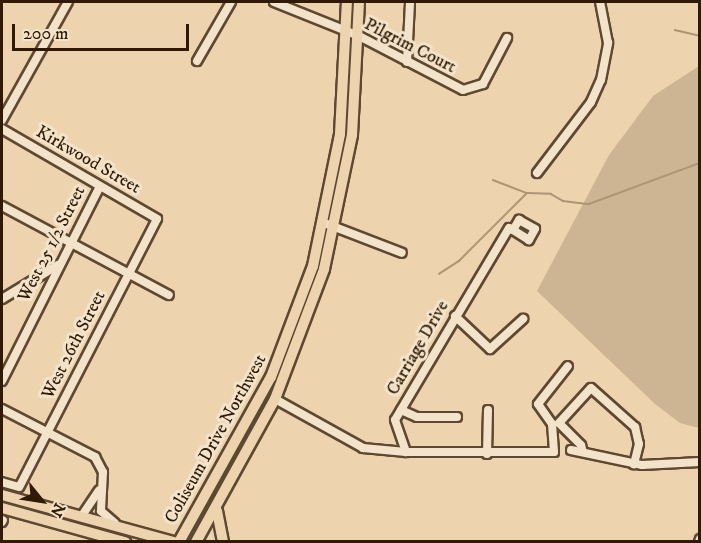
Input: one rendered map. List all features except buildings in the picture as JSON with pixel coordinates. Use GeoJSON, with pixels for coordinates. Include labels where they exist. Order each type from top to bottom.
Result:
{"type":"FeatureCollection","features":[{"type":"Feature","properties":{"kind":"main road","name":"Coliseum Drive Northwest"},"geometry":{"type":"LineString","coordinates":[[179,542],[271,376],[298,312],[330,225],[348,32],[347,2]]}},
{"type":"Feature","properties":{"kind":"main road","name":"Coliseum Drive Northwest"},"geometry":{"type":"LineString","coordinates":[[196,542],[275,399],[309,316],[352,135],[359,2]]}},
{"type":"Feature","properties":{"kind":"main road"},"geometry":{"type":"LineString","coordinates":[[221,468],[233,477]]}},
{"type":"Feature","properties":{"kind":"main road"},"geometry":{"type":"LineString","coordinates":[[2,495],[174,542]]}},
{"type":"Feature","properties":{"kind":"main road"},"geometry":{"type":"LineString","coordinates":[[219,502],[216,523],[223,542]]}},
{"type":"Feature","properties":{"kind":"main road"},"geometry":{"type":"LineString","coordinates":[[2,508],[125,542]]}},
{"type":"Feature","properties":{"kind":"street"},"geometry":{"type":"LineString","coordinates":[[2,120],[68,2]]}},
{"type":"Feature","properties":{"kind":"street"},"geometry":{"type":"LineString","coordinates":[[197,61],[231,2]]}},
{"type":"Feature","properties":{"kind":"street","name":"Pilgrim Court"},"geometry":{"type":"LineString","coordinates":[[274,2],[359,36],[458,88],[473,90],[486,80],[507,38]]}},
{"type":"Feature","properties":{"kind":"street"},"geometry":{"type":"LineString","coordinates":[[407,62],[410,2]]}},
{"type":"Feature","properties":{"kind":"street"},"geometry":{"type":"LineString","coordinates":[[537,173],[591,102],[601,80],[608,43],[600,2]]}},
{"type":"Feature","properties":{"kind":"street","name":"Kirkwood Street"},"geometry":{"type":"LineString","coordinates":[[2,129],[158,219]]}},
{"type":"Feature","properties":{"kind":"street","name":"West 25 1/2 Street"},"geometry":{"type":"LineString","coordinates":[[2,381],[99,186]]}},
{"type":"Feature","properties":{"kind":"street"},"geometry":{"type":"LineString","coordinates":[[2,206],[169,295]]}},
{"type":"Feature","properties":{"kind":"street","name":"West 26th Street"},"geometry":{"type":"LineString","coordinates":[[2,482],[19,487],[158,219]]}},
{"type":"Feature","properties":{"kind":"street"},"geometry":{"type":"LineString","coordinates":[[330,225],[402,253]]}},
{"type":"Feature","properties":{"kind":"street","name":"Carriage Drive"},"geometry":{"type":"LineString","coordinates":[[406,452],[395,420],[455,316],[511,229]]}},
{"type":"Feature","properties":{"kind":"street"},"geometry":{"type":"LineString","coordinates":[[2,299],[59,264]]}},
{"type":"Feature","properties":{"kind":"street"},"geometry":{"type":"LineString","coordinates":[[455,316],[490,349],[523,320]]}},
{"type":"Feature","properties":{"kind":"street"},"geometry":{"type":"LineString","coordinates":[[275,399],[363,448],[406,452],[488,454],[554,452],[552,424],[538,404],[568,366]]}},
{"type":"Feature","properties":{"kind":"street"},"geometry":{"type":"LineString","coordinates":[[271,376],[283,381]]}},
{"type":"Feature","properties":{"kind":"street"},"geometry":{"type":"LineString","coordinates":[[583,452],[559,423],[591,388],[635,427],[639,444],[634,464]]}},
{"type":"Feature","properties":{"kind":"street"},"geometry":{"type":"LineString","coordinates":[[2,408],[95,457],[103,472],[102,514],[122,529]]}},
{"type":"Feature","properties":{"kind":"street"},"geometry":{"type":"LineString","coordinates":[[401,410],[417,417],[457,417]]}},
{"type":"Feature","properties":{"kind":"street"},"geometry":{"type":"LineString","coordinates":[[488,410],[488,454]]}},
{"type":"Feature","properties":{"kind":"street"},"geometry":{"type":"LineString","coordinates":[[571,450],[634,464],[699,462]]}},
{"type":"Feature","properties":{"kind":"street"},"geometry":{"type":"LineString","coordinates":[[81,517],[101,487]]}},
{"type":"Feature","properties":{"kind":"shaded area"},"geometry":{"type":"Polygon","coordinates":[[[699,66],[699,428],[680,423],[655,404],[537,291],[609,155],[653,96],[699,66]]]}},
{"type":"Feature","properties":{"kind":"waterway"},"geometry":{"type":"LineString","coordinates":[[675,30],[700,36]]}},
{"type":"Feature","properties":{"kind":"waterway"},"geometry":{"type":"LineString","coordinates":[[493,180],[527,193],[551,194],[563,201],[589,204],[700,163]]}},
{"type":"Feature","properties":{"kind":"waterway"},"geometry":{"type":"LineString","coordinates":[[439,274],[459,261],[527,193]]}}]}
